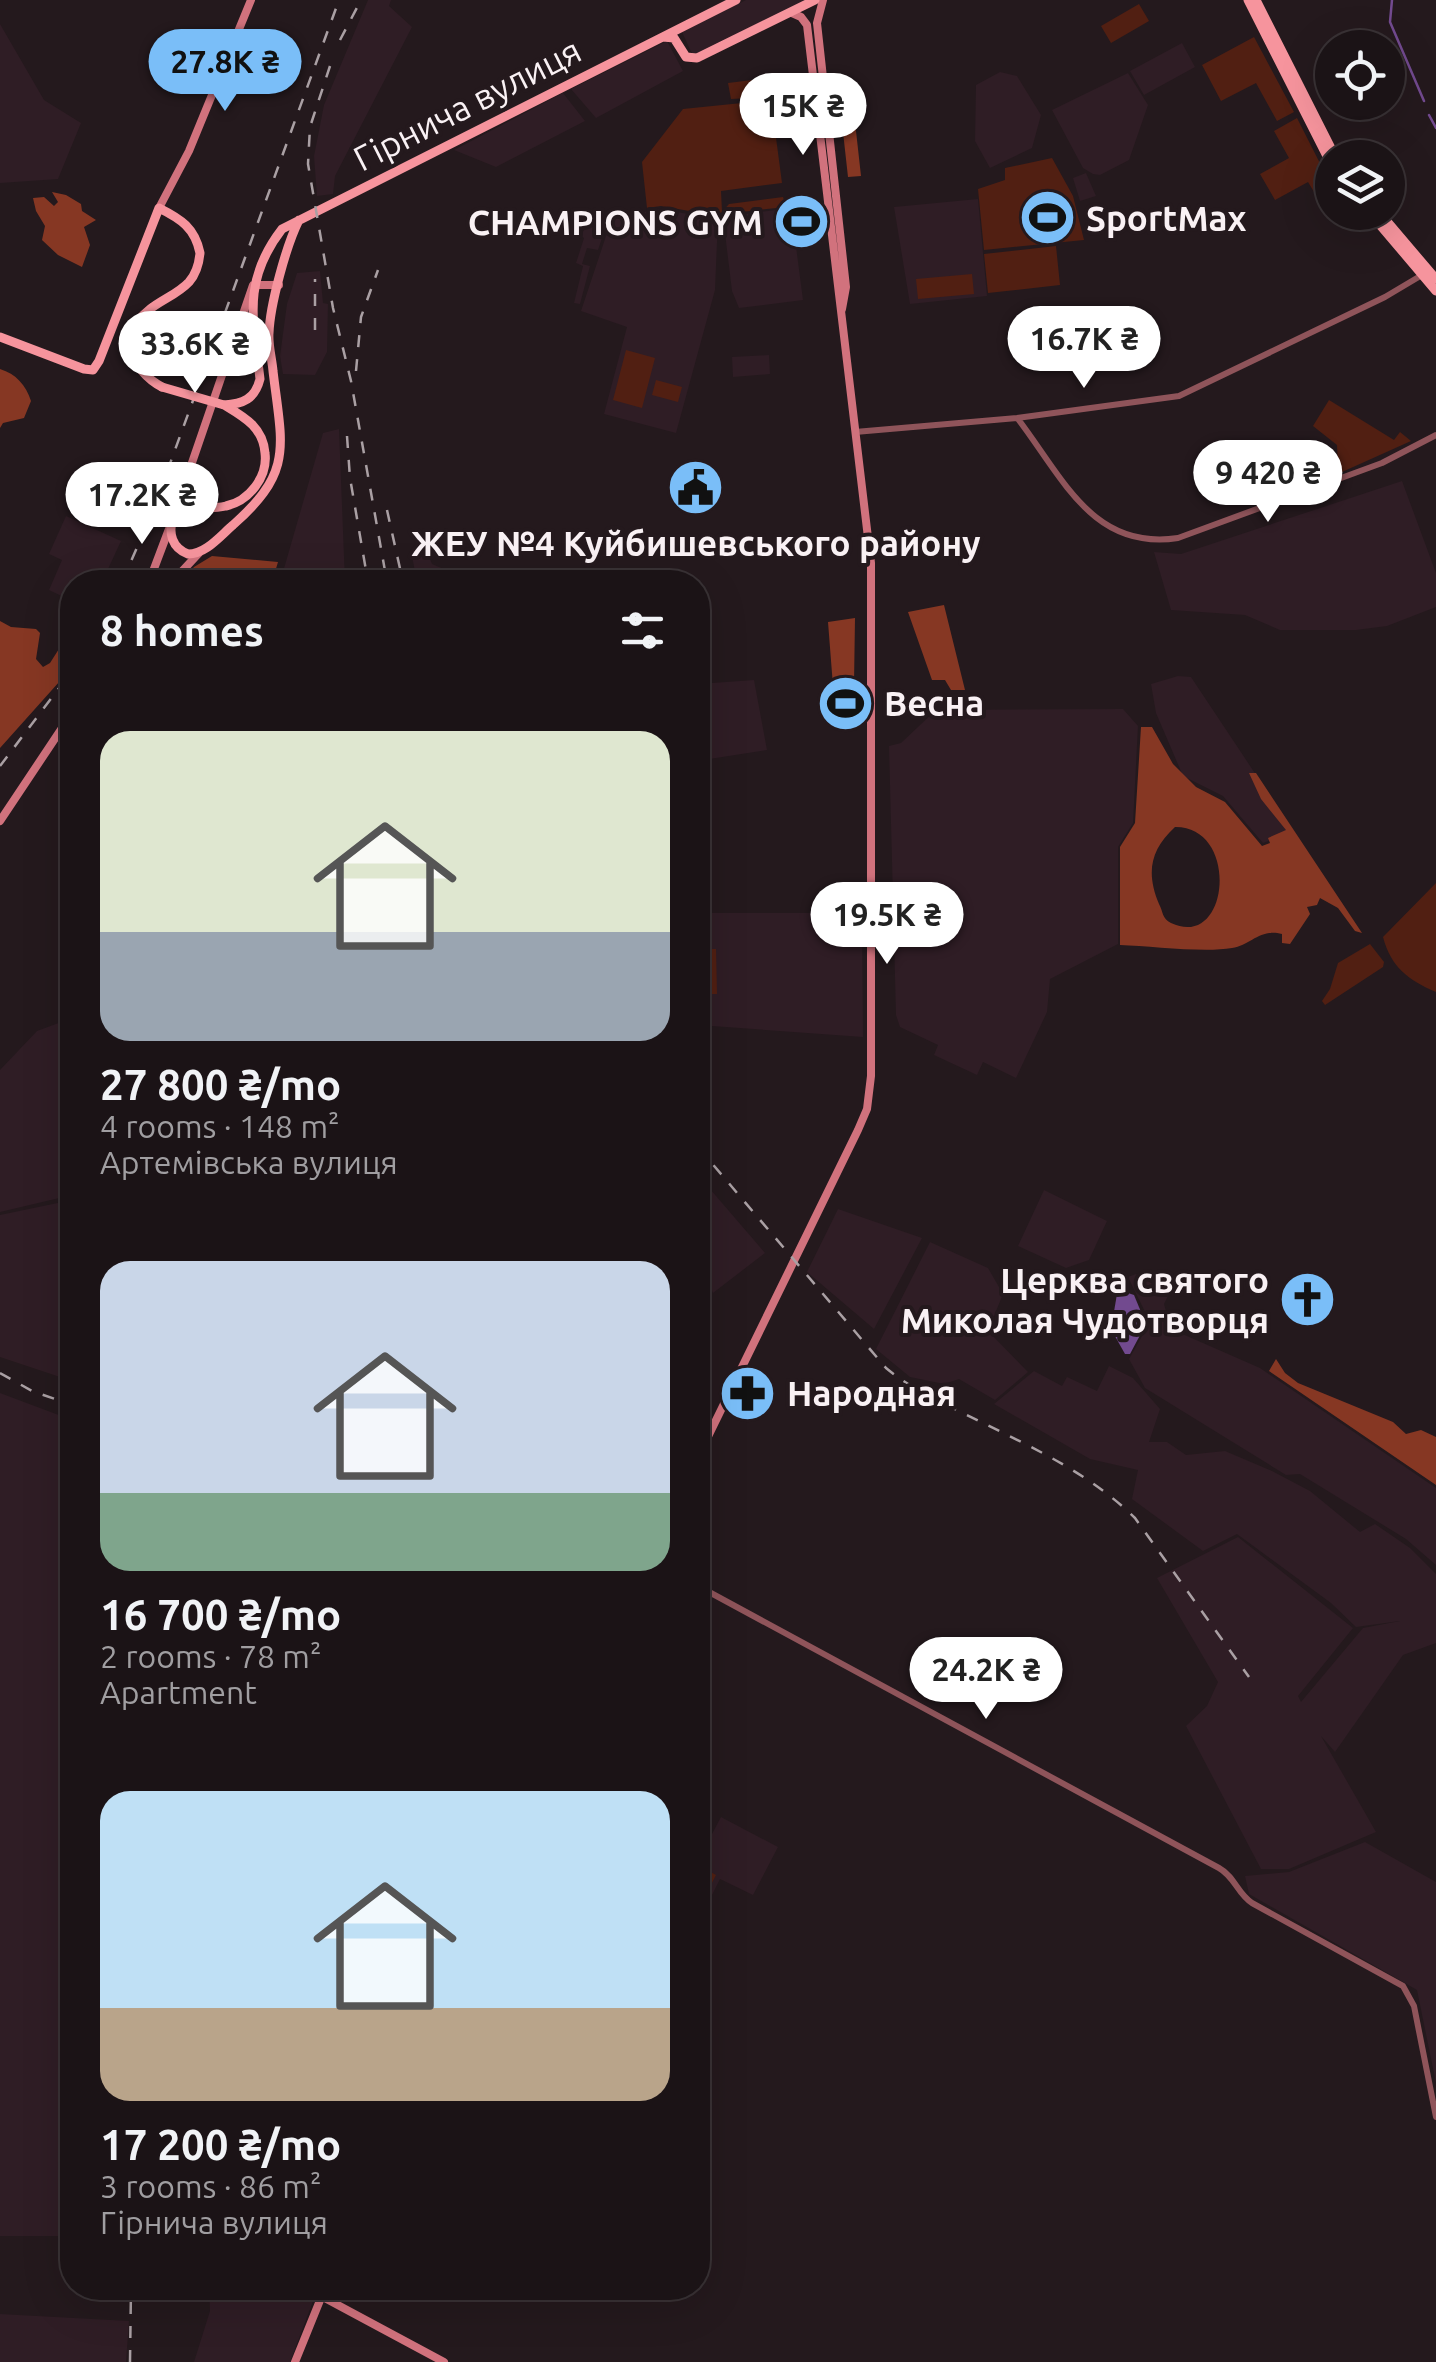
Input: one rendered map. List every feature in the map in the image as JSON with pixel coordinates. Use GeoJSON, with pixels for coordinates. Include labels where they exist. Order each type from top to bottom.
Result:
{"type":"FeatureCollection","features":[{"type":"Feature","properties":{"kind":"main road"},"geometry":{"type":"LineString","coordinates":[[0,337],[84,370],[93,370],[100,361],[159,208],[189,151],[251,0]]}},
{"type":"Feature","properties":{"kind":"main road","name":"Гірнича вулиця"},"geometry":{"type":"LineString","coordinates":[[154,570],[253,285],[282,229],[736,0]]}},
{"type":"Feature","properties":{"kind":"main road"},"geometry":{"type":"LineString","coordinates":[[661,38],[671,36],[688,58],[697,58],[819,0]]}},
{"type":"Feature","properties":{"kind":"main road"},"geometry":{"type":"LineString","coordinates":[[710,1431],[867,1109],[871,1076],[868,930],[872,598],[812,24],[819,0]]}},
{"type":"Feature","properties":{"kind":"main road"},"geometry":{"type":"LineString","coordinates":[[1248,0],[1319,140]]}},
{"type":"Feature","properties":{"kind":"main road"},"geometry":{"type":"LineString","coordinates":[[1256,0],[1327,140]]}},
{"type":"Feature","properties":{"kind":"main road"},"geometry":{"type":"LineString","coordinates":[[792,13],[812,24]]}},
{"type":"Feature","properties":{"kind":"main road"},"geometry":{"type":"LineString","coordinates":[[678,42],[683,26]]}},
{"type":"Feature","properties":{"kind":"main road"},"geometry":{"type":"LineString","coordinates":[[159,208],[182,219],[200,253],[189,282],[146,312],[130,340],[133,361],[138,370],[162,387],[224,405],[253,423],[266,454],[262,476],[240,500],[228,506],[186,509],[172,521],[175,546],[182,552],[202,551]]}},
{"type":"Feature","properties":{"kind":"main road"},"geometry":{"type":"LineString","coordinates":[[184,570],[262,498],[278,465],[280,428],[269,332],[286,253],[299,220]]}},
{"type":"Feature","properties":{"kind":"main road"},"geometry":{"type":"LineString","coordinates":[[1384,230],[1436,291]]}},
{"type":"Feature","properties":{"kind":"main road"},"geometry":{"type":"LineString","coordinates":[[1395,230],[1436,278]]}},
{"type":"Feature","properties":{"kind":"main road"},"geometry":{"type":"LineString","coordinates":[[224,405],[249,400],[257,390],[260,379],[253,285],[279,285]]}},
{"type":"Feature","properties":{"kind":"main road"},"geometry":{"type":"LineString","coordinates":[[0,821],[60,730]]}},
{"type":"Feature","properties":{"kind":"main road"},"geometry":{"type":"LineString","coordinates":[[296,2362],[320,2300]]}},
{"type":"Feature","properties":{"kind":"main road"},"geometry":{"type":"LineString","coordinates":[[337,2300],[444,2362]]}},
{"type":"Feature","properties":{"kind":"street"},"geometry":{"type":"LineString","coordinates":[[853,432],[1017,418],[1178,396],[1384,297],[1422,274]]}},
{"type":"Feature","properties":{"kind":"street"},"geometry":{"type":"LineString","coordinates":[[1017,418],[1094,518],[1120,534],[1156,541],[1178,538],[1382,463],[1436,435]]}},
{"type":"Feature","properties":{"kind":"street"},"geometry":{"type":"LineString","coordinates":[[710,1592],[1227,1872],[1252,1903],[1399,1982],[1414,2006],[1436,2117]]}},
{"type":"Feature","properties":{"kind":"shaded area"},"geometry":{"type":"Polygon","coordinates":[[[368,0],[391,0],[389,6],[412,27],[335,176],[333,194],[317,196],[314,156],[324,105],[368,0]]]}},
{"type":"Feature","properties":{"kind":"shaded area"},"geometry":{"type":"Polygon","coordinates":[[[746,0],[805,0],[693,56],[682,32],[746,0]]]}},
{"type":"Feature","properties":{"kind":"shaded area"},"geometry":{"type":"Polygon","coordinates":[[[1139,4],[1149,21],[1111,43],[1101,26],[1139,4]]]}},
{"type":"Feature","properties":{"kind":"shaded area"},"geometry":{"type":"Polygon","coordinates":[[[0,24],[44,100],[81,123],[58,179],[0,183],[0,24]]]}},
{"type":"Feature","properties":{"kind":"shaded area"},"geometry":{"type":"Polygon","coordinates":[[[1254,37],[1294,112],[1277,121],[1256,83],[1221,101],[1202,65],[1254,37]]]}},
{"type":"Feature","properties":{"kind":"shaded area"},"geometry":{"type":"Polygon","coordinates":[[[667,41],[683,71],[596,118],[571,89],[667,41]]]}},
{"type":"Feature","properties":{"kind":"shaded area"},"geometry":{"type":"Polygon","coordinates":[[[1182,43],[1195,67],[1144,95],[1130,71],[1182,43]]]}},
{"type":"Feature","properties":{"kind":"shaded area"},"geometry":{"type":"Polygon","coordinates":[[[1000,72],[1017,76],[1041,115],[1032,148],[990,168],[975,141],[976,85],[1000,72]]]}},
{"type":"Feature","properties":{"kind":"shaded area"},"geometry":{"type":"Polygon","coordinates":[[[1128,73],[1148,105],[1129,160],[1100,175],[1093,174],[1083,168],[1052,110],[1128,73]]]}},
{"type":"Feature","properties":{"kind":"shaded area"},"geometry":{"type":"Polygon","coordinates":[[[760,79],[767,97],[731,99],[728,83],[760,79]]]}},
{"type":"Feature","properties":{"kind":"shaded area"},"geometry":{"type":"Polygon","coordinates":[[[563,93],[585,121],[496,167],[454,150],[563,93]]]}},
{"type":"Feature","properties":{"kind":"shaded area"},"geometry":{"type":"Polygon","coordinates":[[[771,100],[782,183],[721,191],[722,212],[729,204],[783,197],[786,207],[712,215],[661,206],[647,208],[642,162],[683,109],[771,100]]]}},
{"type":"Feature","properties":{"kind":"shaded area"},"geometry":{"type":"Polygon","coordinates":[[[854,113],[861,176],[848,177],[841,114],[854,113]]]}},
{"type":"Feature","properties":{"kind":"shaded area"},"geometry":{"type":"Polygon","coordinates":[[[1297,118],[1315,153],[1315,194],[1308,182],[1275,200],[1260,174],[1289,158],[1274,131],[1297,118]]]}},
{"type":"Feature","properties":{"kind":"shaded area","name":"SportMax"},"geometry":{"type":"Polygon","coordinates":[[[1052,158],[1073,196],[1084,240],[984,250],[978,189],[1005,180],[1005,168],[1052,158]]]}},
{"type":"Feature","properties":{"kind":"shaded area"},"geometry":{"type":"Polygon","coordinates":[[[1086,173],[1096,196],[1080,201],[1073,178],[1086,173]]]}},
{"type":"Feature","properties":{"kind":"shaded area"},"geometry":{"type":"Polygon","coordinates":[[[52,192],[81,204],[82,211],[96,220],[84,227],[90,245],[82,267],[58,255],[42,240],[45,226],[33,198],[44,197],[54,206],[58,202],[52,192]]]}},
{"type":"Feature","properties":{"kind":"shaded area"},"geometry":{"type":"Polygon","coordinates":[[[978,199],[987,296],[910,304],[894,207],[978,199]]]}},
{"type":"Feature","properties":{"kind":"shaded area"},"geometry":{"type":"Polygon","coordinates":[[[791,208],[803,300],[739,308],[732,291],[723,217],[791,208]]]}},
{"type":"Feature","properties":{"kind":"shaded area"},"geometry":{"type":"Polygon","coordinates":[[[659,209],[718,219],[715,290],[676,433],[604,414],[627,327],[581,311],[612,218],[659,209]]]}},
{"type":"Feature","properties":{"kind":"shaded area"},"geometry":{"type":"Polygon","coordinates":[[[592,213],[597,215],[592,232],[603,235],[598,250],[587,248],[582,264],[590,266],[580,304],[574,303],[583,266],[576,263],[584,238],[581,236],[592,213]]]}},
{"type":"Feature","properties":{"kind":"shaded area"},"geometry":{"type":"Polygon","coordinates":[[[1056,246],[1060,285],[988,293],[984,254],[1056,246]]]}},
{"type":"Feature","properties":{"kind":"shaded area"},"geometry":{"type":"Polygon","coordinates":[[[320,271],[323,303],[328,304],[327,352],[315,375],[283,374],[280,356],[287,304],[297,273],[320,271]]]}},
{"type":"Feature","properties":{"kind":"shaded area"},"geometry":{"type":"Polygon","coordinates":[[[972,274],[974,294],[918,299],[916,279],[972,274]]]}},
{"type":"Feature","properties":{"kind":"shaded area"},"geometry":{"type":"Polygon","coordinates":[[[626,350],[655,358],[642,408],[613,400],[626,350]]]}},
{"type":"Feature","properties":{"kind":"shaded area"},"geometry":{"type":"Polygon","coordinates":[[[769,355],[770,374],[733,377],[732,357],[769,355]]]}},
{"type":"Feature","properties":{"kind":"shaded area"},"geometry":{"type":"Polygon","coordinates":[[[0,369],[20,381],[31,401],[24,418],[3,423],[0,428],[0,369]]]}},
{"type":"Feature","properties":{"kind":"shaded area"},"geometry":{"type":"Polygon","coordinates":[[[656,380],[682,387],[678,402],[652,395],[656,380]]]}},
{"type":"Feature","properties":{"kind":"shaded area"},"geometry":{"type":"Polygon","coordinates":[[[1329,400],[1394,440],[1400,432],[1411,441],[1342,472],[1337,445],[1313,426],[1329,400]]]}},
{"type":"Feature","properties":{"kind":"shaded area"},"geometry":{"type":"Polygon","coordinates":[[[339,429],[345,570],[284,570],[323,433],[339,429]]]}},
{"type":"Feature","properties":{"kind":"shaded area"},"geometry":{"type":"Polygon","coordinates":[[[1402,481],[1436,573],[1436,607],[1387,626],[1356,630],[1280,630],[1245,615],[1171,610],[1154,552],[1181,554],[1402,481]]]}},
{"type":"Feature","properties":{"kind":"shaded area"},"geometry":{"type":"Polygon","coordinates":[[[66,516],[121,541],[108,570],[60,570],[60,595],[49,590],[62,560],[49,554],[66,516]]]}},
{"type":"Feature","properties":{"kind":"shaded area"},"geometry":{"type":"Polygon","coordinates":[[[428,554],[432,564],[446,570],[415,570],[412,556],[428,554]]]}},
{"type":"Feature","properties":{"kind":"shaded area"},"geometry":{"type":"Polygon","coordinates":[[[212,556],[278,562],[276,570],[191,570],[212,556]]]}},
{"type":"Feature","properties":{"kind":"shaded area"},"geometry":{"type":"Polygon","coordinates":[[[944,605],[965,690],[951,690],[945,680],[932,680],[908,612],[944,605]]]}},
{"type":"Feature","properties":{"kind":"shaded area"},"geometry":{"type":"Polygon","coordinates":[[[855,618],[854,684],[833,686],[828,622],[855,618]]]}},
{"type":"Feature","properties":{"kind":"shaded area"},"geometry":{"type":"Polygon","coordinates":[[[0,621],[40,633],[36,659],[43,667],[60,647],[60,681],[0,748],[0,621]]]}},
{"type":"Feature","properties":{"kind":"shaded area"},"geometry":{"type":"Polygon","coordinates":[[[1178,676],[1191,677],[1294,832],[1263,843],[1223,796],[1183,776],[1156,713],[1151,684],[1178,676]]]}},
{"type":"Feature","properties":{"kind":"shaded area"},"geometry":{"type":"Polygon","coordinates":[[[754,680],[767,750],[710,759],[710,683],[754,680]]]}},
{"type":"Feature","properties":{"kind":"shaded area"},"geometry":{"type":"Polygon","coordinates":[[[1123,709],[1138,726],[1133,823],[1118,847],[1118,944],[1050,979],[1047,1012],[1016,1078],[983,1062],[977,1075],[934,1055],[938,1045],[900,1027],[896,1015],[889,746],[901,743],[936,710],[1123,709]]]}},
{"type":"Feature","properties":{"kind":"shaded area"},"geometry":{"type":"Polygon","coordinates":[[[1141,727],[1152,727],[1173,764],[1196,787],[1225,802],[1262,846],[1270,843],[1268,838],[1286,830],[1261,799],[1249,773],[1256,773],[1362,933],[1355,931],[1338,908],[1320,898],[1317,905],[1307,907],[1310,914],[1290,944],[1282,943],[1282,934],[1274,933],[1220,949],[1120,945],[1120,847],[1135,823],[1141,727]],[[1175,827],[1160,844],[1152,872],[1163,915],[1171,923],[1191,927],[1206,920],[1220,885],[1218,864],[1210,846],[1196,832],[1175,827]]]}},
{"type":"Feature","properties":{"kind":"shaded area"},"geometry":{"type":"Polygon","coordinates":[[[1436,883],[1436,992],[1402,971],[1383,937],[1436,883]]]}},
{"type":"Feature","properties":{"kind":"shaded area"},"geometry":{"type":"Polygon","coordinates":[[[710,913],[862,913],[863,1037],[710,1026],[710,913]]]}},
{"type":"Feature","properties":{"kind":"shaded area"},"geometry":{"type":"Polygon","coordinates":[[[1370,944],[1384,962],[1383,967],[1325,1005],[1322,1001],[1338,963],[1370,944]]]}},
{"type":"Feature","properties":{"kind":"shaded area"},"geometry":{"type":"Polygon","coordinates":[[[710,949],[716,949],[717,994],[710,994],[710,949]]]}},
{"type":"Feature","properties":{"kind":"shaded area"},"geometry":{"type":"Polygon","coordinates":[[[60,1022],[60,1198],[0,1212],[0,1070],[37,1031],[60,1022]]]}},
{"type":"Feature","properties":{"kind":"shaded area"},"geometry":{"type":"Polygon","coordinates":[[[710,1189],[765,1253],[713,1293],[710,1286],[710,1189]]]}},
{"type":"Feature","properties":{"kind":"shaded area"},"geometry":{"type":"Polygon","coordinates":[[[1044,1190],[1107,1221],[1089,1260],[1066,1268],[1018,1246],[1044,1190]]]}},
{"type":"Feature","properties":{"kind":"shaded area"},"geometry":{"type":"Polygon","coordinates":[[[60,1202],[60,1377],[0,1357],[0,1215],[60,1202]]]}},
{"type":"Feature","properties":{"kind":"shaded area"},"geometry":{"type":"Polygon","coordinates":[[[838,1209],[922,1238],[874,1329],[807,1272],[838,1209]]]}},
{"type":"Feature","properties":{"kind":"shaded area"},"geometry":{"type":"Polygon","coordinates":[[[930,1242],[988,1268],[1003,1294],[988,1331],[1028,1372],[995,1400],[959,1379],[944,1384],[910,1377],[876,1349],[930,1242]]]}},
{"type":"Feature","properties":{"kind":"shaded area"},"geometry":{"type":"Polygon","coordinates":[[[1136,1274],[1169,1294],[1164,1304],[1171,1329],[1260,1368],[1436,1488],[1436,1565],[1406,1539],[1300,1474],[1286,1475],[1145,1388],[1129,1359],[1150,1322],[1128,1277],[1136,1274]]]}},
{"type":"Feature","properties":{"kind":"shaded area"},"geometry":{"type":"Polygon","coordinates":[[[1117,1294],[1134,1295],[1146,1324],[1130,1354],[1125,1354],[1111,1329],[1117,1294]]]}},
{"type":"Feature","properties":{"kind":"shaded area"},"geometry":{"type":"Polygon","coordinates":[[[1276,1359],[1298,1383],[1393,1422],[1406,1434],[1421,1430],[1436,1437],[1436,1485],[1269,1371],[1276,1359]]]}},
{"type":"Feature","properties":{"kind":"shaded area"},"geometry":{"type":"Polygon","coordinates":[[[1109,1366],[1133,1378],[1160,1409],[1149,1442],[1167,1442],[1186,1455],[1225,1451],[1272,1471],[1310,1491],[1360,1532],[1375,1524],[1410,1548],[1436,1574],[1436,1643],[1403,1655],[1335,1752],[1321,1736],[1376,1832],[1289,1869],[1261,1869],[1186,1726],[1207,1706],[1218,1682],[1157,1578],[1238,1537],[1353,1628],[1298,1696],[1301,1702],[1363,1628],[1400,1621],[1356,1627],[1331,1603],[1237,1534],[1203,1551],[1132,1499],[1138,1470],[1090,1459],[994,1404],[1034,1371],[1062,1386],[1067,1377],[1097,1391],[1109,1366]]]}},
{"type":"Feature","properties":{"kind":"shaded area"},"geometry":{"type":"Polygon","coordinates":[[[0,1393],[60,1416],[60,2236],[0,2236],[0,1393]]]}},
{"type":"Feature","properties":{"kind":"shaded area"},"geometry":{"type":"Polygon","coordinates":[[[721,1817],[778,1847],[753,1895],[720,1879],[710,1899],[712,1834],[721,1817]]]}},
{"type":"Feature","properties":{"kind":"shaded area"},"geometry":{"type":"Polygon","coordinates":[[[1365,1842],[1436,1882],[1436,2083],[1417,1990],[1249,1894],[1245,1876],[1289,1872],[1365,1842]]]}},
{"type":"Feature","properties":{"kind":"shaded area"},"geometry":{"type":"Polygon","coordinates":[[[210,2300],[313,2300],[290,2362],[194,2362],[210,2311],[210,2300]]]}},
{"type":"Feature","properties":{"kind":"shaded area"},"geometry":{"type":"Polygon","coordinates":[[[0,2314],[129,2321],[126,2362],[0,2362],[0,2314]]]}},
{"type":"Feature","properties":{"kind":"waterway"},"geometry":{"type":"LineString","coordinates":[[1392,0],[1390,22],[1424,101]]}},
{"type":"Feature","properties":{"kind":"waterway"},"geometry":{"type":"LineString","coordinates":[[1429,115],[1436,128]]}},
{"type":"Feature","properties":{"kind":"railway"},"geometry":{"type":"LineString","coordinates":[[127,570],[152,513],[339,0]]}},
{"type":"Feature","properties":{"kind":"railway"},"geometry":{"type":"LineString","coordinates":[[340,40],[361,0]]}},
{"type":"Feature","properties":{"kind":"railway"},"geometry":{"type":"LineString","coordinates":[[330,66],[310,127],[308,164],[385,570]]}},
{"type":"Feature","properties":{"kind":"railway"},"geometry":{"type":"LineString","coordinates":[[356,371],[361,317],[378,270]]}},
{"type":"Feature","properties":{"kind":"railway"},"geometry":{"type":"LineString","coordinates":[[315,279],[315,330]]}},
{"type":"Feature","properties":{"kind":"railway"},"geometry":{"type":"LineString","coordinates":[[347,436],[366,570]]}},
{"type":"Feature","properties":{"kind":"railway"},"geometry":{"type":"LineString","coordinates":[[387,510],[400,570]]}},
{"type":"Feature","properties":{"kind":"railway"},"geometry":{"type":"LineString","coordinates":[[0,766],[60,687]]}},
{"type":"Feature","properties":{"kind":"railway"},"geometry":{"type":"LineString","coordinates":[[710,1161],[886,1368],[922,1392],[1074,1471],[1135,1518],[1249,1677]]}},
{"type":"Feature","properties":{"kind":"railway"},"geometry":{"type":"LineString","coordinates":[[0,1373],[60,1401]]}},
{"type":"Feature","properties":{"kind":"railway"},"geometry":{"type":"LineString","coordinates":[[130,2362],[131,2300]]}},
{"type":"Feature","properties":{"kind":"place","name":"SportMax"},"geometry":{"type":"Point","coordinates":[1047,218]}},
{"type":"Feature","properties":{"kind":"place","name":"CHAMPIONS GYM"},"geometry":{"type":"Point","coordinates":[802,222]}},
{"type":"Feature","properties":{"kind":"place","name":"ЖЕУ №4 Куйбишевського району"},"geometry":{"type":"Point","coordinates":[696,487]}},
{"type":"Feature","properties":{"kind":"place","name":"Весна"},"geometry":{"type":"Point","coordinates":[845,703]}},
{"type":"Feature","properties":{"kind":"place","name":"Церква святого Миколая Чудотворця"},"geometry":{"type":"Point","coordinates":[1308,1300]}},
{"type":"Feature","properties":{"kind":"place","name":"Народная"},"geometry":{"type":"Point","coordinates":[748,1393]}}]}
